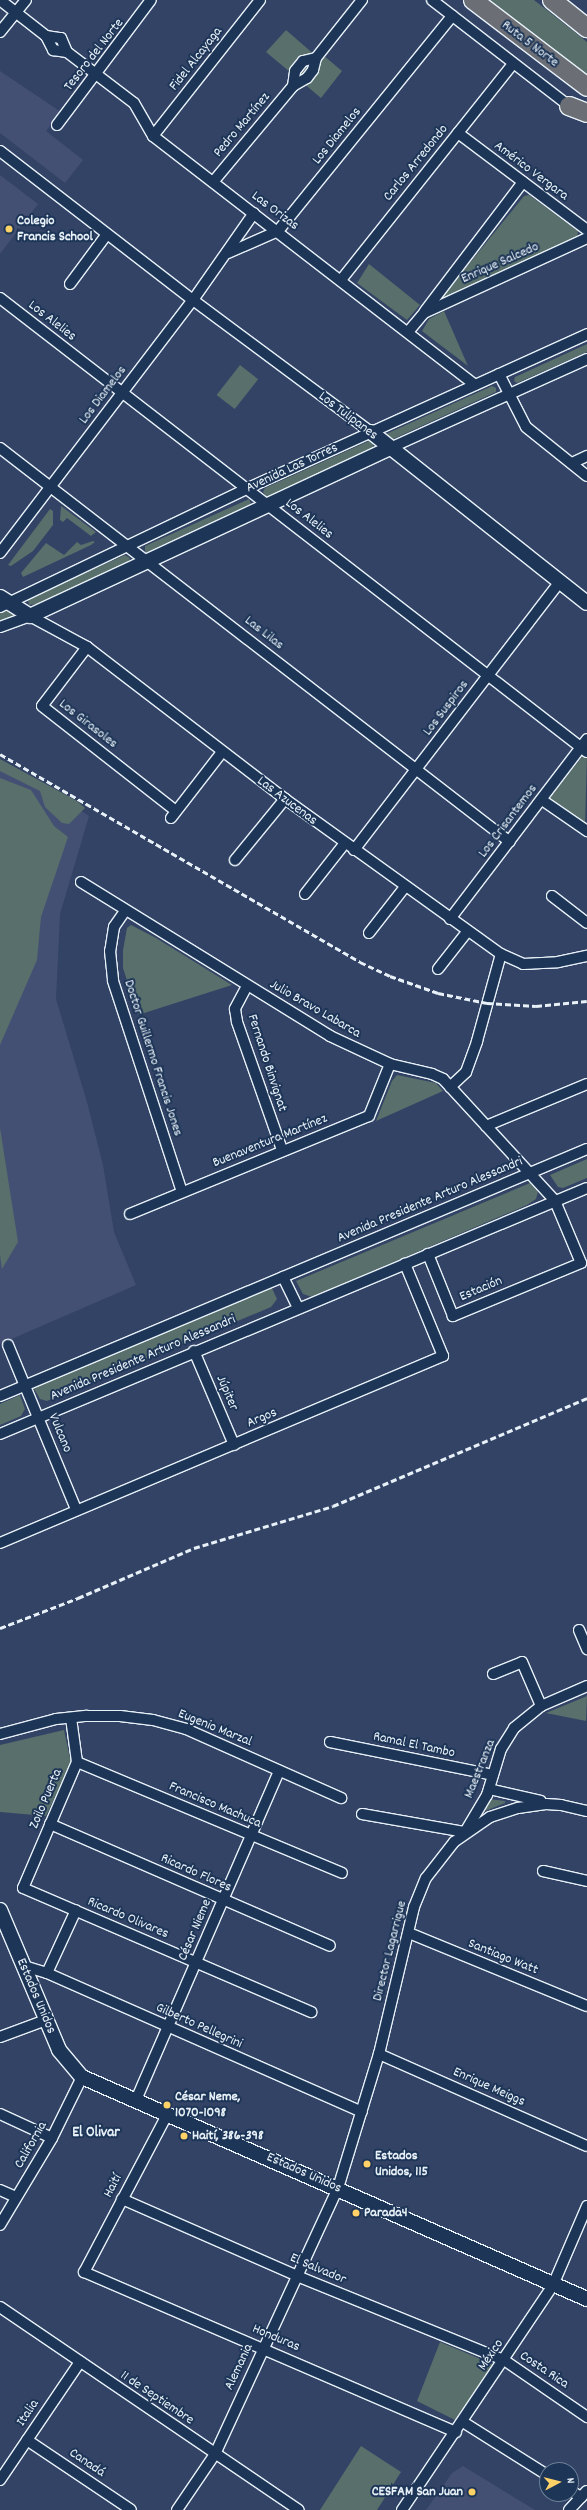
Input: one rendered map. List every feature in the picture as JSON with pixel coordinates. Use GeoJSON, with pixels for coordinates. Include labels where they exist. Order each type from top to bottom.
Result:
{"type":"FeatureCollection","features":[{"type":"Feature","properties":{"kind":"highway","name":"Ruta 5 Norte"},"geometry":{"type":"LineString","coordinates":[[473,0],[587,87]]}},
{"type":"Feature","properties":{"kind":"highway"},"geometry":{"type":"LineString","coordinates":[[552,0],[587,28]]}},
{"type":"Feature","properties":{"kind":"highway"},"geometry":{"type":"LineString","coordinates":[[569,106],[587,113]]}},
{"type":"Feature","properties":{"kind":"main road","name":"Los Tulipanes"},"geometry":{"type":"LineString","coordinates":[[371,432],[587,602]]}},
{"type":"Feature","properties":{"kind":"main road","name":"Avenida Las Torres"},"geometry":{"type":"LineString","coordinates":[[30,616],[390,448]]}},
{"type":"Feature","properties":{"kind":"main road","name":"Las Azucenas"},"geometry":{"type":"LineString","coordinates":[[3,602],[30,616]]}},
{"type":"Feature","properties":{"kind":"main road","name":"Estados Unidos"},"geometry":{"type":"LineString","coordinates":[[0,1910],[46,2020],[64,2058],[82,2077],[338,2188],[553,2285],[587,2298]]}},
{"type":"Feature","properties":{"kind":"street","name":"Las Orizas"},"geometry":{"type":"LineString","coordinates":[[0,0],[46,36],[61,38],[67,52],[134,102],[154,136],[475,385]]}},
{"type":"Feature","properties":{"kind":"street"},"geometry":{"type":"LineString","coordinates":[[0,32],[26,0]]}},
{"type":"Feature","properties":{"kind":"street","name":"Tesoro del Norte"},"geometry":{"type":"LineString","coordinates":[[57,126],[151,0]]}},
{"type":"Feature","properties":{"kind":"street","name":"Fidel Alcayaga"},"geometry":{"type":"LineString","coordinates":[[154,136],[260,0]]}},
{"type":"Feature","properties":{"kind":"street","name":"Pedro Martínez"},"geometry":{"type":"LineString","coordinates":[[213,182],[293,86],[295,71],[303,60],[316,58],[362,0]]}},
{"type":"Feature","properties":{"kind":"street"},"geometry":{"type":"LineString","coordinates":[[432,0],[513,64],[587,119]]}},
{"type":"Feature","properties":{"kind":"street","name":"Los Diamelos"},"geometry":{"type":"LineString","coordinates":[[227,253],[278,231],[452,16]]}},
{"type":"Feature","properties":{"kind":"street","name":"Carlos Arredondo"},"geometry":{"type":"LineString","coordinates":[[341,280],[513,64]]}},
{"type":"Feature","properties":{"kind":"street","name":"Américo Vergara"},"geometry":{"type":"LineString","coordinates":[[458,133],[587,230]]}},
{"type":"Feature","properties":{"kind":"street","name":"Los Tulipanes"},"geometry":{"type":"LineString","coordinates":[[0,151],[193,300],[371,432]]}},
{"type":"Feature","properties":{"kind":"street","name":"Enrique Salcedo"},"geometry":{"type":"LineString","coordinates":[[408,332],[523,182]]}},
{"type":"Feature","properties":{"kind":"street","name":"Los Diamelos"},"geometry":{"type":"LineString","coordinates":[[0,553],[193,300],[254,213]]}},
{"type":"Feature","properties":{"kind":"street"},"geometry":{"type":"LineString","coordinates":[[70,284],[107,234]]}},
{"type":"Feature","properties":{"kind":"street","name":"Enrique Salcedo"},"geometry":{"type":"LineString","coordinates":[[424,313],[587,238]]}},
{"type":"Feature","properties":{"kind":"street","name":"Los Alelies"},"geometry":{"type":"LineString","coordinates":[[0,298],[487,676],[585,746]]}},
{"type":"Feature","properties":{"kind":"street","name":"Avenida Las Torres"},"geometry":{"type":"LineString","coordinates":[[3,602],[246,489],[587,334]]}},
{"type":"Feature","properties":{"kind":"street","name":"Avenida Las Torres"},"geometry":{"type":"LineString","coordinates":[[390,448],[587,359]]}},
{"type":"Feature","properties":{"kind":"street"},"geometry":{"type":"LineString","coordinates":[[499,374],[526,427],[587,476]]}},
{"type":"Feature","properties":{"kind":"street","name":"Las Lilas"},"geometry":{"type":"LineString","coordinates":[[0,448],[149,561],[510,842]]}},
{"type":"Feature","properties":{"kind":"street"},"geometry":{"type":"LineString","coordinates":[[572,463],[587,456]]}},
{"type":"Feature","properties":{"kind":"street","name":"Los Suspiros"},"geometry":{"type":"LineString","coordinates":[[354,850],[560,582]]}},
{"type":"Feature","properties":{"kind":"street","name":"Avenida Las Torres"},"geometry":{"type":"LineString","coordinates":[[0,627],[30,616]]}},
{"type":"Feature","properties":{"kind":"street","name":"Las Azucenas"},"geometry":{"type":"LineString","coordinates":[[30,616],[87,647],[285,799],[467,932],[501,954],[523,964],[558,962],[587,956]]}},
{"type":"Feature","properties":{"kind":"street","name":"Los Girasoles"},"geometry":{"type":"LineString","coordinates":[[87,647],[42,706],[173,814],[222,752]]}},
{"type":"Feature","properties":{"kind":"street","name":"Los Crisantemos"},"geometry":{"type":"LineString","coordinates":[[450,919],[585,746]]}},
{"type":"Feature","properties":{"kind":"street"},"geometry":{"type":"LineString","coordinates":[[235,860],[285,799]]}},
{"type":"Feature","properties":{"kind":"street"},"geometry":{"type":"LineString","coordinates":[[542,800],[587,831]]}},
{"type":"Feature","properties":{"kind":"street"},"geometry":{"type":"LineString","coordinates":[[305,894],[345,843]]}},
{"type":"Feature","properties":{"kind":"street","name":"Julio Bravo Labarca"},"geometry":{"type":"LineString","coordinates":[[81,882],[330,1036],[390,1064],[432,1074],[450,1087],[555,1201]]}},
{"type":"Feature","properties":{"kind":"street"},"geometry":{"type":"LineString","coordinates":[[370,932],[405,887]]}},
{"type":"Feature","properties":{"kind":"street"},"geometry":{"type":"LineString","coordinates":[[552,896],[587,923]]}},
{"type":"Feature","properties":{"kind":"street","name":"Doctor Guillermo Francis Jones"},"geometry":{"type":"LineString","coordinates":[[125,910],[114,927],[110,951],[113,981],[182,1192]]}},
{"type":"Feature","properties":{"kind":"street"},"geometry":{"type":"LineString","coordinates":[[438,969],[467,932]]}},
{"type":"Feature","properties":{"kind":"street"},"geometry":{"type":"LineString","coordinates":[[450,1087],[466,1072],[477,1041],[501,954]]}},
{"type":"Feature","properties":{"kind":"street","name":"Fernando Binvignat"},"geometry":{"type":"LineString","coordinates":[[247,986],[235,1009],[237,1022],[282,1150]]}},
{"type":"Feature","properties":{"kind":"street","name":"Buenaventura Martínez"},"geometry":{"type":"LineString","coordinates":[[130,1214],[282,1150],[369,1116],[390,1064]]}},
{"type":"Feature","properties":{"kind":"street"},"geometry":{"type":"LineString","coordinates":[[486,1126],[587,1084]]}},
{"type":"Feature","properties":{"kind":"street","name":"Avenida Presidente Arturo Alessandri"},"geometry":{"type":"LineString","coordinates":[[0,1396],[587,1149]]}},
{"type":"Feature","properties":{"kind":"street","name":"Avenida Presidente Arturo Alessandri"},"geometry":{"type":"LineString","coordinates":[[0,1434],[194,1351],[587,1188]]}},
{"type":"Feature","properties":{"kind":"street","name":"Estación"},"geometry":{"type":"LineString","coordinates":[[428,1254],[453,1316],[581,1263],[555,1201]]}},
{"type":"Feature","properties":{"kind":"street","name":"Argos"},"geometry":{"type":"LineString","coordinates":[[0,1543],[76,1509],[234,1445],[443,1356],[405,1264]]}},
{"type":"Feature","properties":{"kind":"street"},"geometry":{"type":"LineString","coordinates":[[283,1277],[298,1308]]}},
{"type":"Feature","properties":{"kind":"street","name":"Vulcano"},"geometry":{"type":"LineString","coordinates":[[8,1345],[76,1509]]}},
{"type":"Feature","properties":{"kind":"street","name":"Júpiter"},"geometry":{"type":"LineString","coordinates":[[194,1351],[234,1445]]}},
{"type":"Feature","properties":{"kind":"street"},"geometry":{"type":"LineString","coordinates":[[579,1630],[587,1649]]}},
{"type":"Feature","properties":{"kind":"street"},"geometry":{"type":"LineString","coordinates":[[493,1674],[522,1662],[541,1706]]}},
{"type":"Feature","properties":{"kind":"street","name":"Maestranza"},"geometry":{"type":"LineString","coordinates":[[465,1832],[489,1788],[501,1749],[514,1728],[541,1706],[587,1686]]}},
{"type":"Feature","properties":{"kind":"street"},"geometry":{"type":"LineString","coordinates":[[576,1691],[587,1693]]}},
{"type":"Feature","properties":{"kind":"street","name":"Eugenio Marzal"},"geometry":{"type":"LineString","coordinates":[[0,1734],[71,1718],[120,1716],[170,1724],[341,1798]]}},
{"type":"Feature","properties":{"kind":"street","name":"Zoilo Puerta"},"geometry":{"type":"LineString","coordinates":[[23,1888],[77,1762],[71,1718]]}},
{"type":"Feature","properties":{"kind":"street","name":"Ramal El Tambo"},"geometry":{"type":"LineString","coordinates":[[330,1742],[493,1775]]}},
{"type":"Feature","properties":{"kind":"street","name":"Francisco Machuca"},"geometry":{"type":"LineString","coordinates":[[77,1762],[342,1873]]}},
{"type":"Feature","properties":{"kind":"street","name":"César Nieme"},"geometry":{"type":"LineString","coordinates":[[136,2100],[279,1770]]}},
{"type":"Feature","properties":{"kind":"street","name":"Director Lagarrigue"},"geometry":{"type":"LineString","coordinates":[[489,1788],[514,1797],[587,1811]]}},
{"type":"Feature","properties":{"kind":"street","name":"Director Lagarrigue"},"geometry":{"type":"LineString","coordinates":[[338,2188],[379,2054],[414,1907],[426,1878],[443,1853],[465,1832],[504,1812],[532,1805],[561,1805]]}},
{"type":"Feature","properties":{"kind":"street"},"geometry":{"type":"LineString","coordinates":[[362,1814],[465,1832]]}},
{"type":"Feature","properties":{"kind":"street","name":"Ricardo Flores"},"geometry":{"type":"LineString","coordinates":[[50,1824],[330,1946]]}},
{"type":"Feature","properties":{"kind":"street"},"geometry":{"type":"LineString","coordinates":[[543,1871],[587,1881]]}},
{"type":"Feature","properties":{"kind":"street","name":"Ricardo Olivares"},"geometry":{"type":"LineString","coordinates":[[23,1888],[311,2012]]}},
{"type":"Feature","properties":{"kind":"street"},"geometry":{"type":"LineString","coordinates":[[47,1973],[76,1910]]}},
{"type":"Feature","properties":{"kind":"street","name":"Santiago Watt"},"geometry":{"type":"LineString","coordinates":[[409,1933],[587,2006]]}},
{"type":"Feature","properties":{"kind":"street","name":"Gilberto Pellegrini"},"geometry":{"type":"LineString","coordinates":[[24,1966],[47,1973],[362,2112]]}},
{"type":"Feature","properties":{"kind":"street"},"geometry":{"type":"LineString","coordinates":[[0,2037],[46,2020]]}},
{"type":"Feature","properties":{"kind":"street","name":"Enrique Meiggs"},"geometry":{"type":"LineString","coordinates":[[379,2054],[587,2146]]}},
{"type":"Feature","properties":{"kind":"street","name":"California"},"geometry":{"type":"LineString","coordinates":[[0,2224],[52,2138],[82,2077]]}},
{"type":"Feature","properties":{"kind":"street","name":"Haití"},"geometry":{"type":"LineString","coordinates":[[84,2272],[168,2113]]}},
{"type":"Feature","properties":{"kind":"street"},"geometry":{"type":"LineString","coordinates":[[0,2114],[52,2138]]}},
{"type":"Feature","properties":{"kind":"street","name":"Alemania"},"geometry":{"type":"LineString","coordinates":[[177,2510],[215,2454],[338,2188]]}},
{"type":"Feature","properties":{"kind":"street"},"geometry":{"type":"LineString","coordinates":[[0,2190],[16,2197]]}},
{"type":"Feature","properties":{"kind":"street","name":"El Salvador"},"geometry":{"type":"LineString","coordinates":[[122,2199],[297,2276],[504,2360]]}},
{"type":"Feature","properties":{"kind":"street","name":"México"},"geometry":{"type":"LineString","coordinates":[[402,2510],[463,2422],[553,2285],[587,2206]]}},
{"type":"Feature","properties":{"kind":"street","name":"Honduras"},"geometry":{"type":"LineString","coordinates":[[84,2272],[264,2348],[456,2432]]}},
{"type":"Feature","properties":{"kind":"street","name":"11 de Septiembre"},"geometry":{"type":"LineString","coordinates":[[0,2307],[299,2510]]}},
{"type":"Feature","properties":{"kind":"street","name":"Costa Rica"},"geometry":{"type":"LineString","coordinates":[[504,2360],[587,2417]]}},
{"type":"Feature","properties":{"kind":"street","name":"Italia"},"geometry":{"type":"LineString","coordinates":[[0,2480],[80,2362]]}},
{"type":"Feature","properties":{"kind":"street"},"geometry":{"type":"LineString","coordinates":[[463,2422],[539,2470]]}},
{"type":"Feature","properties":{"kind":"street","name":"Canadá"},"geometry":{"type":"LineString","coordinates":[[27,2440],[131,2510]]}},
{"type":"Feature","properties":{"kind":"street"},"geometry":{"type":"LineString","coordinates":[[569,2510],[584,2494]]}},
{"type":"Feature","properties":{"kind":"shaded area"},"geometry":{"type":"Polygon","coordinates":[[[0,71],[61,112],[46,131],[83,160],[65,183],[0,133],[0,71]]]}},
{"type":"Feature","properties":{"kind":"shaded area","name":"Colegio Francis School"},"geometry":{"type":"Polygon","coordinates":[[[0,175],[38,204],[0,254],[0,175]]]}},
{"type":"Feature","properties":{"kind":"shaded area"},"geometry":{"type":"Polygon","coordinates":[[[0,764],[58,796],[89,816],[60,914],[56,999],[87,1102],[103,1165],[114,1232],[136,1285],[0,1344],[0,764]]]}},
{"type":"Feature","properties":{"kind":"shaded area","name":"CESFAM San Juan"},"geometry":{"type":"Polygon","coordinates":[[[463,2466],[535,2510],[426,2510],[452,2473],[463,2466]]]}},
{"type":"Feature","properties":{"kind":"green space"},"geometry":{"type":"Polygon","coordinates":[[[487,0],[534,0],[587,42],[587,78],[487,0]]]}},
{"type":"Feature","properties":{"kind":"green space"},"geometry":{"type":"Polygon","coordinates":[[[286,30],[316,56],[323,55],[342,71],[321,98],[266,52],[286,30]]]}},
{"type":"Feature","properties":{"kind":"green space"},"geometry":{"type":"Polygon","coordinates":[[[529,195],[578,231],[577,237],[438,302],[524,196],[529,195]]]}},
{"type":"Feature","properties":{"kind":"green space"},"geometry":{"type":"Polygon","coordinates":[[[369,264],[420,305],[407,320],[357,283],[369,264]]]}},
{"type":"Feature","properties":{"kind":"green space"},"geometry":{"type":"Polygon","coordinates":[[[444,311],[468,366],[422,331],[429,319],[444,311]]]}},
{"type":"Feature","properties":{"kind":"green space"},"geometry":{"type":"Polygon","coordinates":[[[587,344],[587,352],[517,383],[514,381],[515,377],[587,344]]]}},
{"type":"Feature","properties":{"kind":"green space"},"geometry":{"type":"Polygon","coordinates":[[[240,365],[258,379],[235,409],[217,395],[240,365]]]}},
{"type":"Feature","properties":{"kind":"green space"},"geometry":{"type":"Polygon","coordinates":[[[492,386],[496,388],[496,392],[391,440],[385,437],[386,434],[492,386]]]}},
{"type":"Feature","properties":{"kind":"green space"},"geometry":{"type":"Polygon","coordinates":[[[369,441],[373,443],[373,449],[270,496],[266,496],[263,492],[265,488],[369,441]]]}},
{"type":"Feature","properties":{"kind":"green space"},"geometry":{"type":"Polygon","coordinates":[[[249,499],[251,504],[249,507],[150,553],[145,552],[145,546],[249,499]]]}},
{"type":"Feature","properties":{"kind":"green space"},"geometry":{"type":"Polygon","coordinates":[[[61,506],[96,532],[91,536],[67,518],[63,522],[60,520],[61,506]]]}},
{"type":"Feature","properties":{"kind":"green space"},"geometry":{"type":"Polygon","coordinates":[[[50,509],[53,511],[53,525],[33,551],[11,566],[8,565],[50,509]]]}},
{"type":"Feature","properties":{"kind":"green space"},"geometry":{"type":"Polygon","coordinates":[[[93,541],[95,542],[91,545],[23,577],[21,573],[46,543],[64,555],[77,542],[81,545],[93,541]]]}},
{"type":"Feature","properties":{"kind":"green space"},"geometry":{"type":"Polygon","coordinates":[[[125,555],[130,558],[129,562],[38,604],[29,605],[28,600],[32,597],[125,555]]]}},
{"type":"Feature","properties":{"kind":"green space"},"geometry":{"type":"Polygon","coordinates":[[[9,608],[14,613],[13,616],[0,622],[0,612],[9,608]]]}},
{"type":"Feature","properties":{"kind":"green space"},"geometry":{"type":"Polygon","coordinates":[[[585,753],[587,755],[585,827],[549,799],[585,753]]]}},
{"type":"Feature","properties":{"kind":"green space"},"geometry":{"type":"Polygon","coordinates":[[[0,759],[77,801],[85,808],[69,824],[62,823],[45,807],[40,791],[0,771],[0,759]]]}},
{"type":"Feature","properties":{"kind":"green space"},"geometry":{"type":"Polygon","coordinates":[[[0,778],[31,790],[54,826],[68,837],[41,917],[37,960],[0,1045],[0,778]]]}},
{"type":"Feature","properties":{"kind":"green space"},"geometry":{"type":"Polygon","coordinates":[[[131,925],[156,938],[232,985],[138,1015],[123,968],[123,950],[127,928],[131,925]]]}},
{"type":"Feature","properties":{"kind":"green space"},"geometry":{"type":"Polygon","coordinates":[[[397,1075],[436,1083],[443,1091],[376,1121],[392,1081],[397,1075]]]}},
{"type":"Feature","properties":{"kind":"green space"},"geometry":{"type":"Polygon","coordinates":[[[0,1128],[18,1242],[2,1269],[0,1255],[0,1128]]]}},
{"type":"Feature","properties":{"kind":"green space"},"geometry":{"type":"Polygon","coordinates":[[[587,1159],[587,1178],[563,1188],[558,1187],[550,1175],[587,1159]]]}},
{"type":"Feature","properties":{"kind":"green space"},"geometry":{"type":"Polygon","coordinates":[[[530,1183],[538,1192],[536,1199],[527,1205],[312,1297],[303,1294],[296,1281],[530,1183]]]}},
{"type":"Feature","properties":{"kind":"green space"},"geometry":{"type":"Polygon","coordinates":[[[271,1286],[277,1299],[271,1307],[47,1401],[40,1399],[33,1387],[271,1286]]]}},
{"type":"Feature","properties":{"kind":"green space"},"geometry":{"type":"Polygon","coordinates":[[[20,1395],[25,1409],[21,1416],[0,1425],[0,1404],[20,1395]]]}},
{"type":"Feature","properties":{"kind":"green space"},"geometry":{"type":"Polygon","coordinates":[[[587,1696],[586,1721],[546,1713],[587,1696]]]}},
{"type":"Feature","properties":{"kind":"green space"},"geometry":{"type":"Polygon","coordinates":[[[64,1730],[71,1763],[46,1816],[0,1812],[0,1745],[64,1730]]]}},
{"type":"Feature","properties":{"kind":"green space"},"geometry":{"type":"Polygon","coordinates":[[[489,1799],[505,1801],[505,1803],[485,1811],[489,1799]]]}},
{"type":"Feature","properties":{"kind":"green space"},"geometry":{"type":"Polygon","coordinates":[[[440,2342],[495,2365],[457,2421],[417,2401],[440,2342]]]}},
{"type":"Feature","properties":{"kind":"green space"},"geometry":{"type":"Polygon","coordinates":[[[361,2446],[401,2472],[377,2510],[320,2510],[361,2446]]]}},
{"type":"Feature","properties":{"kind":"railway"},"geometry":{"type":"LineString","coordinates":[[0,754],[360,962],[390,976],[438,993],[487,1003],[536,1006],[587,1001]]}},
{"type":"Feature","properties":{"kind":"railway"},"geometry":{"type":"LineString","coordinates":[[0,1628],[78,1598],[194,1548],[333,1506],[587,1398]]}},
{"type":"Feature","properties":{"kind":"place","name":"Colegio Francis School"},"geometry":{"type":"Point","coordinates":[9,229]}},
{"type":"Feature","properties":{"kind":"place","name":"César Neme, 1070-1098"},"geometry":{"type":"Point","coordinates":[167,2105]}},
{"type":"Feature","properties":{"kind":"place","name":"Haití, 386-398"},"geometry":{"type":"Point","coordinates":[184,2136]}},
{"type":"Feature","properties":{"kind":"place","name":"Estados Unidos, 115"},"geometry":{"type":"Point","coordinates":[367,2164]}},
{"type":"Feature","properties":{"kind":"place","name":"Parada4"},"geometry":{"type":"Point","coordinates":[356,2213]}},
{"type":"Feature","properties":{"kind":"place","name":"CESFAM San Juan"},"geometry":{"type":"Point","coordinates":[472,2492]}},
{"type":"Feature","properties":{"kind":"district","name":"El Olivar"},"geometry":{"type":"Point","coordinates":[96,2134]}}]}
